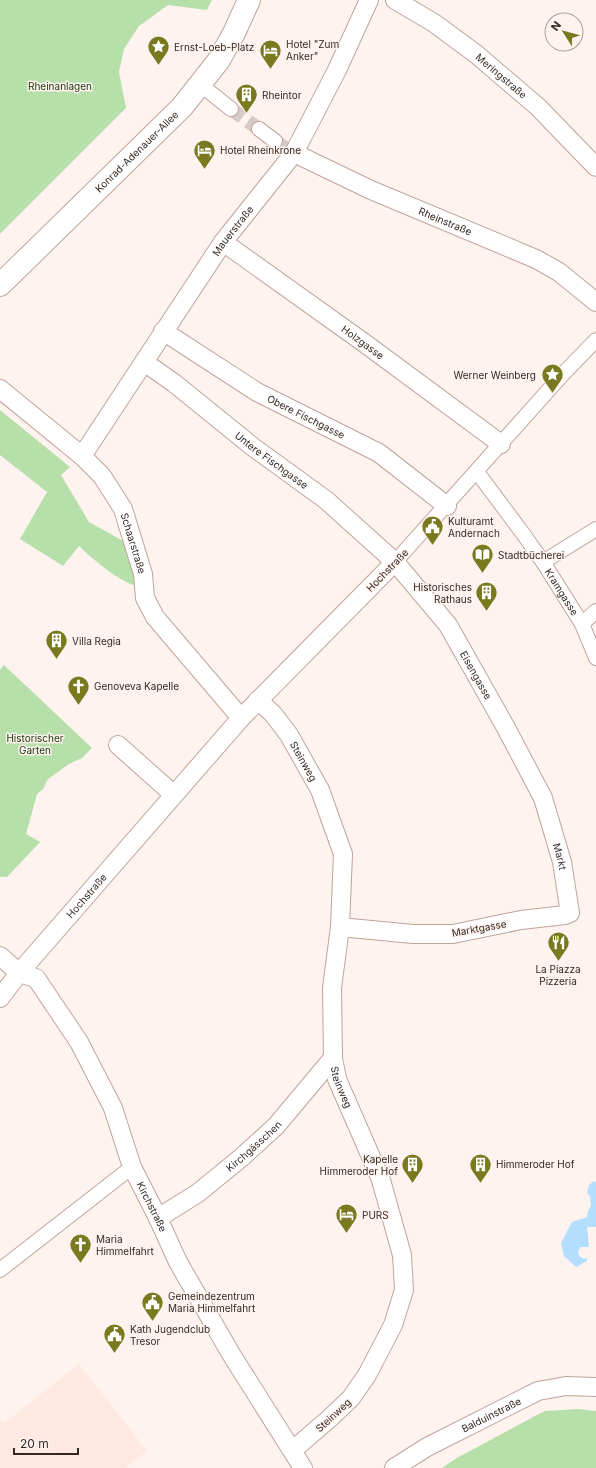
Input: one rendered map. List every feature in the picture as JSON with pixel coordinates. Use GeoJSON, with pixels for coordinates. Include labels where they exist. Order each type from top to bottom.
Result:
{"type":"FeatureCollection","features":[{"type":"Feature","properties":{"kind":"street","name":"Konrad-Adenauer-Allee"},"geometry":{"type":"LineString","coordinates":[[0,285],[182,108],[201,85],[218,60],[234,33],[249,0]]}},
{"type":"Feature","properties":{"kind":"street","name":"Mauerstraße"},"geometry":{"type":"LineString","coordinates":[[82,456],[223,242],[291,152],[337,70],[369,0]]}},
{"type":"Feature","properties":{"kind":"street","name":"Meringstraße"},"geometry":{"type":"LineString","coordinates":[[395,0],[434,23],[476,54],[538,107],[596,167]]}},
{"type":"Feature","properties":{"kind":"street"},"geometry":{"type":"LineString","coordinates":[[201,85],[231,109]]}},
{"type":"Feature","properties":{"kind":"street"},"geometry":{"type":"LineString","coordinates":[[259,129],[275,141]]}},
{"type":"Feature","properties":{"kind":"street","name":"Rheinstraße"},"geometry":{"type":"LineString","coordinates":[[291,152],[371,190],[536,259],[559,272],[596,302]]}},
{"type":"Feature","properties":{"kind":"street","name":"Holzgasse"},"geometry":{"type":"LineString","coordinates":[[223,242],[363,342],[501,444]]}},
{"type":"Feature","properties":{"kind":"street","name":"Obere Fischgasse"},"geometry":{"type":"LineString","coordinates":[[163,331],[257,392],[379,453],[447,506]]}},
{"type":"Feature","properties":{"kind":"street","name":"Hochstraße"},"geometry":{"type":"LineString","coordinates":[[0,998],[19,973],[173,794],[241,718],[395,562],[447,506],[563,374],[596,340]]}},
{"type":"Feature","properties":{"kind":"street","name":"Untere Fischgasse"},"geometry":{"type":"LineString","coordinates":[[144,362],[174,383],[253,447],[326,500],[395,562]]}},
{"type":"Feature","properties":{"kind":"street","name":"Schaarstraße"},"geometry":{"type":"LineString","coordinates":[[0,389],[82,456],[102,476],[123,508],[143,574],[146,598],[155,617],[241,718]]}},
{"type":"Feature","properties":{"kind":"street","name":"Kramgasse"},"geometry":{"type":"LineString","coordinates":[[477,472],[524,534],[543,562],[582,624],[596,658]]}},
{"type":"Feature","properties":{"kind":"street"},"geometry":{"type":"LineString","coordinates":[[543,562],[596,529]]}},
{"type":"Feature","properties":{"kind":"street","name":"Eisengasse"},"geometry":{"type":"LineString","coordinates":[[395,562],[448,625],[505,726],[544,801]]}},
{"type":"Feature","properties":{"kind":"street"},"geometry":{"type":"LineString","coordinates":[[582,624],[596,611]]}},
{"type":"Feature","properties":{"kind":"street","name":"Steinweg"},"geometry":{"type":"LineString","coordinates":[[258,700],[273,714],[289,735],[320,790],[344,854],[340,927],[332,988],[333,1058],[337,1079],[381,1180],[402,1255],[404,1290],[393,1325],[367,1375],[351,1398],[293,1450]]}},
{"type":"Feature","properties":{"kind":"street"},"geometry":{"type":"LineString","coordinates":[[118,745],[173,794]]}},
{"type":"Feature","properties":{"kind":"street","name":"Markt"},"geometry":{"type":"LineString","coordinates":[[544,801],[562,862],[570,913]]}},
{"type":"Feature","properties":{"kind":"street","name":"Marktgasse"},"geometry":{"type":"LineString","coordinates":[[340,927],[413,934],[453,934],[521,920],[565,915],[570,913]]}},
{"type":"Feature","properties":{"kind":"street","name":"Kirchstraße"},"geometry":{"type":"LineString","coordinates":[[0,956],[19,973],[36,978],[79,1042],[113,1108],[132,1167],[178,1262],[258,1400],[293,1450],[303,1468]]}},
{"type":"Feature","properties":{"kind":"street","name":"Kirchgässchen"},"geometry":{"type":"LineString","coordinates":[[158,1218],[198,1193],[242,1157],[276,1126],[333,1058]]}},
{"type":"Feature","properties":{"kind":"street"},"geometry":{"type":"LineString","coordinates":[[0,1270],[132,1167]]}},
{"type":"Feature","properties":{"kind":"street","name":"Balduinstraße"},"geometry":{"type":"LineString","coordinates":[[394,1468],[427,1447],[538,1391],[566,1386],[596,1386]]}},
{"type":"Feature","properties":{"kind":"shaded area"},"geometry":{"type":"Polygon","coordinates":[[[79,1364],[147,1451],[125,1468],[0,1468],[0,1419],[4,1423],[79,1364]]]}},
{"type":"Feature","properties":{"kind":"green space","name":"Rheinanlagen"},"geometry":{"type":"Polygon","coordinates":[[[0,0],[212,0],[207,10],[168,5],[139,26],[124,49],[119,72],[126,108],[0,234],[0,0]]]}},
{"type":"Feature","properties":{"kind":"green space"},"geometry":{"type":"Polygon","coordinates":[[[0,410],[70,467],[61,475],[89,522],[134,547],[143,588],[117,577],[79,546],[63,566],[20,539],[47,492],[0,455],[0,410]]]}},
{"type":"Feature","properties":{"kind":"green space","name":"Historischer Garten"},"geometry":{"type":"Polygon","coordinates":[[[4,665],[92,748],[82,758],[69,764],[48,779],[43,789],[37,794],[26,834],[40,842],[7,877],[0,877],[0,670],[4,665]]]}},
{"type":"Feature","properties":{"kind":"green space"},"geometry":{"type":"Polygon","coordinates":[[[579,1409],[596,1411],[596,1468],[442,1468],[455,1459],[545,1411],[579,1409]]]}},
{"type":"Feature","properties":{"kind":"water"},"geometry":{"type":"Polygon","coordinates":[[[594,1181],[596,1182],[596,1227],[587,1227],[589,1247],[581,1247],[578,1251],[579,1256],[584,1259],[587,1258],[587,1261],[576,1267],[564,1256],[561,1243],[572,1222],[587,1217],[591,1206],[590,1196],[587,1193],[589,1185],[594,1181]]]}},
{"type":"Feature","properties":{"kind":"tunnel"},"geometry":{"type":"LineString","coordinates":[[231,109],[259,129]]}},
{"type":"Feature","properties":{"kind":"tunnel"},"geometry":{"type":"LineString","coordinates":[[275,141],[288,150]]}},
{"type":"Feature","properties":{"kind":"place","name":"Ernst-Loeb-Platz"},"geometry":{"type":"Point","coordinates":[159,66]}},
{"type":"Feature","properties":{"kind":"place","name":"Hotel \"Zum Anker\""},"geometry":{"type":"Point","coordinates":[271,70]}},
{"type":"Feature","properties":{"kind":"place","name":"Rheintor"},"geometry":{"type":"Point","coordinates":[246,114]}},
{"type":"Feature","properties":{"kind":"place","name":"Hotel Rheinkrone"},"geometry":{"type":"Point","coordinates":[205,170]}},
{"type":"Feature","properties":{"kind":"place","name":"Werner Weinberg"},"geometry":{"type":"Point","coordinates":[552,394]}},
{"type":"Feature","properties":{"kind":"place","name":"Kulturamt Andernach"},"geometry":{"type":"Point","coordinates":[432,546]}},
{"type":"Feature","properties":{"kind":"place","name":"Stadtbücherei"},"geometry":{"type":"Point","coordinates":[483,574]}},
{"type":"Feature","properties":{"kind":"place","name":"Historisches Rathaus"},"geometry":{"type":"Point","coordinates":[487,612]}},
{"type":"Feature","properties":{"kind":"place","name":"Villa Regia"},"geometry":{"type":"Point","coordinates":[56,660]}},
{"type":"Feature","properties":{"kind":"place","name":"Genoveva Kapelle"},"geometry":{"type":"Point","coordinates":[79,706]}},
{"type":"Feature","properties":{"kind":"place","name":"La Piazza Pizzeria"},"geometry":{"type":"Point","coordinates":[558,962]}},
{"type":"Feature","properties":{"kind":"place","name":"Kapelle Himmeroder Hof"},"geometry":{"type":"Point","coordinates":[413,1184]}},
{"type":"Feature","properties":{"kind":"place","name":"Himmeroder Hof"},"geometry":{"type":"Point","coordinates":[480,1184]}},
{"type":"Feature","properties":{"kind":"place","name":"PURS"},"geometry":{"type":"Point","coordinates":[347,1234]}},
{"type":"Feature","properties":{"kind":"place","name":"Maria Himmelfahrt"},"geometry":{"type":"Point","coordinates":[80,1264]}},
{"type":"Feature","properties":{"kind":"place","name":"Gemeindezentrum Maria Himmelfahrt"},"geometry":{"type":"Point","coordinates":[153,1322]}},
{"type":"Feature","properties":{"kind":"place","name":"Kath Jugendclub Tresor"},"geometry":{"type":"Point","coordinates":[115,1354]}}]}
